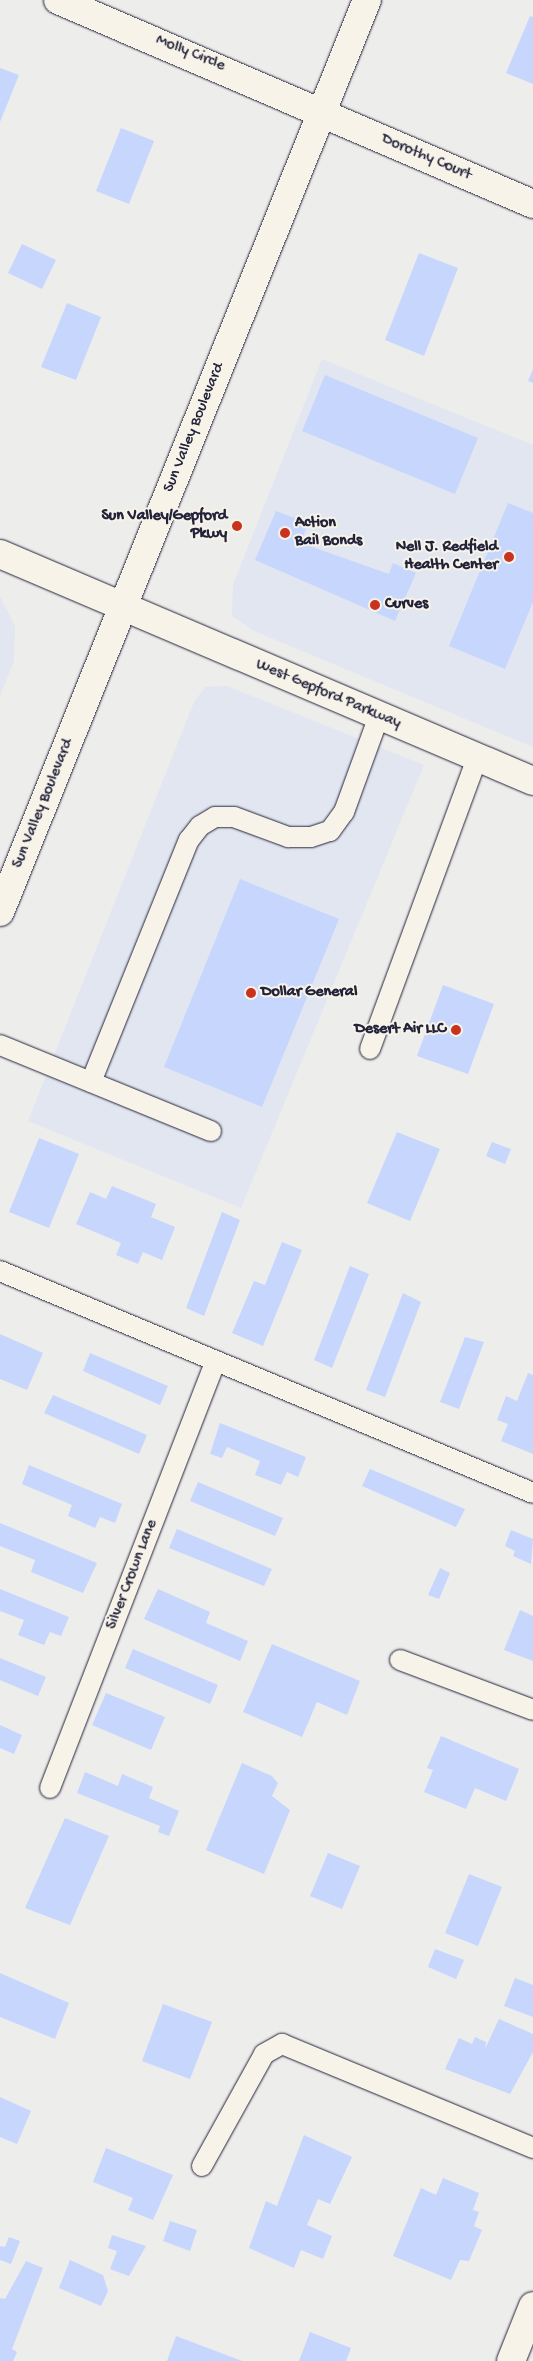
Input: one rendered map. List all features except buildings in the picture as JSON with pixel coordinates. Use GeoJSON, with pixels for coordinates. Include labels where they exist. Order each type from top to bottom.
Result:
{"type":"FeatureCollection","features":[{"type":"Feature","properties":{"kind":"street","name":"Molly Circle"},"geometry":{"type":"LineString","coordinates":[[58,0],[320,111]]}},
{"type":"Feature","properties":{"kind":"street","name":"Sun Valley Boulevard"},"geometry":{"type":"LineString","coordinates":[[0,912],[320,111],[367,0]]}},
{"type":"Feature","properties":{"kind":"street","name":"Dorothy Court"},"geometry":{"type":"LineString","coordinates":[[320,111],[533,204]]}},
{"type":"Feature","properties":{"kind":"street","name":"West Gepford Parkway"},"geometry":{"type":"LineString","coordinates":[[0,554],[533,781]]}},
{"type":"Feature","properties":{"kind":"street"},"geometry":{"type":"LineString","coordinates":[[511,2361],[533,2306]]}},
{"type":"Feature","properties":{"kind":"lane"},"geometry":{"type":"LineString","coordinates":[[91,1082],[189,840],[200,826],[215,818],[234,817],[288,837],[311,837],[330,831],[344,812],[379,716]]}},
{"type":"Feature","properties":{"kind":"lane"},"geometry":{"type":"LineString","coordinates":[[370,1049],[477,758]]}},
{"type":"Feature","properties":{"kind":"lane"},"geometry":{"type":"LineString","coordinates":[[0,1045],[211,1131]]}},
{"type":"Feature","properties":{"kind":"lane"},"geometry":{"type":"LineString","coordinates":[[0,1271],[533,1493]]}},
{"type":"Feature","properties":{"kind":"lane","name":"Silver Crown Lane"},"geometry":{"type":"LineString","coordinates":[[50,1788],[216,1361]]}},
{"type":"Feature","properties":{"kind":"lane"},"geometry":{"type":"LineString","coordinates":[[400,1660],[533,1710]]}},
{"type":"Feature","properties":{"kind":"lane"},"geometry":{"type":"LineString","coordinates":[[202,2166],[264,2054],[282,2044],[533,2148]]}},
{"type":"Feature","properties":{"kind":"shaded area"},"geometry":{"type":"Polygon","coordinates":[[[322,359],[533,445],[533,747],[254,631],[232,616],[233,585],[322,359]]]}},
{"type":"Feature","properties":{"kind":"shaded area"},"geometry":{"type":"Polygon","coordinates":[[[0,597],[15,626],[14,661],[0,696],[0,597]]]}},
{"type":"Feature","properties":{"kind":"shaded area"},"geometry":{"type":"Polygon","coordinates":[[[227,686],[424,765],[241,1208],[28,1121],[194,702],[205,687],[227,686]]]}},
{"type":"Feature","properties":{"kind":"place","name":"Sun Valley/Gepford Pkwy"},"geometry":{"type":"Point","coordinates":[237,526]}},
{"type":"Feature","properties":{"kind":"place","name":"Action Bail Bonds"},"geometry":{"type":"Point","coordinates":[285,533]}},
{"type":"Feature","properties":{"kind":"place","name":"Nell J. Redfield Health Center"},"geometry":{"type":"Point","coordinates":[509,557]}},
{"type":"Feature","properties":{"kind":"place","name":"Curves"},"geometry":{"type":"Point","coordinates":[375,605]}},
{"type":"Feature","properties":{"kind":"place","name":"Dollar General"},"geometry":{"type":"Point","coordinates":[251,993]}},
{"type":"Feature","properties":{"kind":"place","name":"Desert Air LLC"},"geometry":{"type":"Point","coordinates":[456,1030]}}]}
